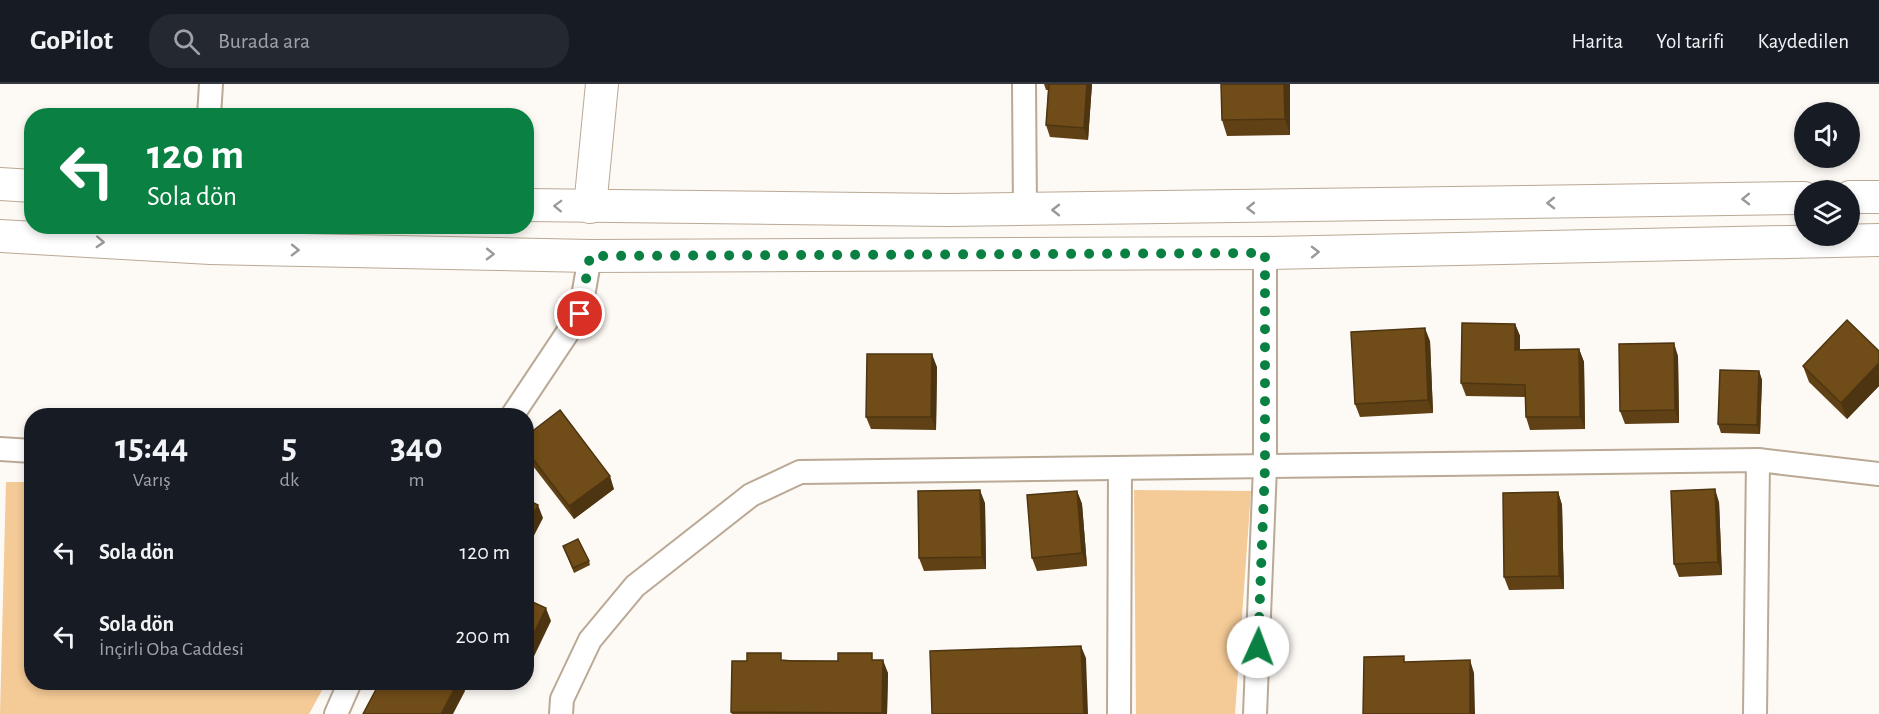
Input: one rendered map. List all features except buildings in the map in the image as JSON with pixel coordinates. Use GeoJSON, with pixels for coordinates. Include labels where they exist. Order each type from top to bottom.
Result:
{"type":"FeatureCollection","features":[{"type":"Feature","properties":{"kind":"main road"},"geometry":{"type":"LineString","coordinates":[[590,207],[602,84]]}},
{"type":"Feature","properties":{"kind":"main road"},"geometry":{"type":"LineString","coordinates":[[0,184],[24,186]]}},
{"type":"Feature","properties":{"kind":"main road"},"geometry":{"type":"LineString","coordinates":[[1860,197],[1879,197]]}},
{"type":"Feature","properties":{"kind":"main road"},"geometry":{"type":"LineString","coordinates":[[534,205],[1024,210],[1794,198]]}},
{"type":"Feature","properties":{"kind":"main road"},"geometry":{"type":"LineString","coordinates":[[0,236],[210,248],[590,256],[1265,253],[1879,240]]}},
{"type":"Feature","properties":{"kind":"street"},"geometry":{"type":"LineString","coordinates":[[210,108],[211,84]]}},
{"type":"Feature","properties":{"kind":"street"},"geometry":{"type":"LineString","coordinates":[[1024,84],[1024,210]]}},
{"type":"Feature","properties":{"kind":"street"},"geometry":{"type":"LineString","coordinates":[[1255,714],[1265,467],[1265,253]]}},
{"type":"Feature","properties":{"kind":"street"},"geometry":{"type":"LineString","coordinates":[[517,408],[580,314],[590,256]]}},
{"type":"Feature","properties":{"kind":"street"},"geometry":{"type":"LineString","coordinates":[[0,449],[24,450]]}},
{"type":"Feature","properties":{"kind":"street"},"geometry":{"type":"LineString","coordinates":[[1755,714],[1758,460]]}},
{"type":"Feature","properties":{"kind":"street"},"geometry":{"type":"LineString","coordinates":[[561,714],[562,699],[590,640],[635,586],[751,495],[800,472],[1120,470],[1758,460],[1879,474]]}},
{"type":"Feature","properties":{"kind":"street"},"geometry":{"type":"LineString","coordinates":[[1119,714],[1120,470]]}},
{"type":"Feature","properties":{"kind":"street"},"geometry":{"type":"LineString","coordinates":[[336,714],[346,690]]}},
{"type":"Feature","properties":{"kind":"shaded area"},"geometry":{"type":"Polygon","coordinates":[[[6,482],[24,482],[24,690],[322,690],[309,714],[0,714],[6,482]]]}},
{"type":"Feature","properties":{"kind":"shaded area"},"geometry":{"type":"Polygon","coordinates":[[[1134,490],[1251,491],[1235,714],[1136,714],[1134,490]]]}},
{"type":"Feature","properties":{"kind":"route"},"geometry":{"type":"LineString","coordinates":[[580,314],[590,256],[1265,253],[1265,467],[1258,647]]}}]}
